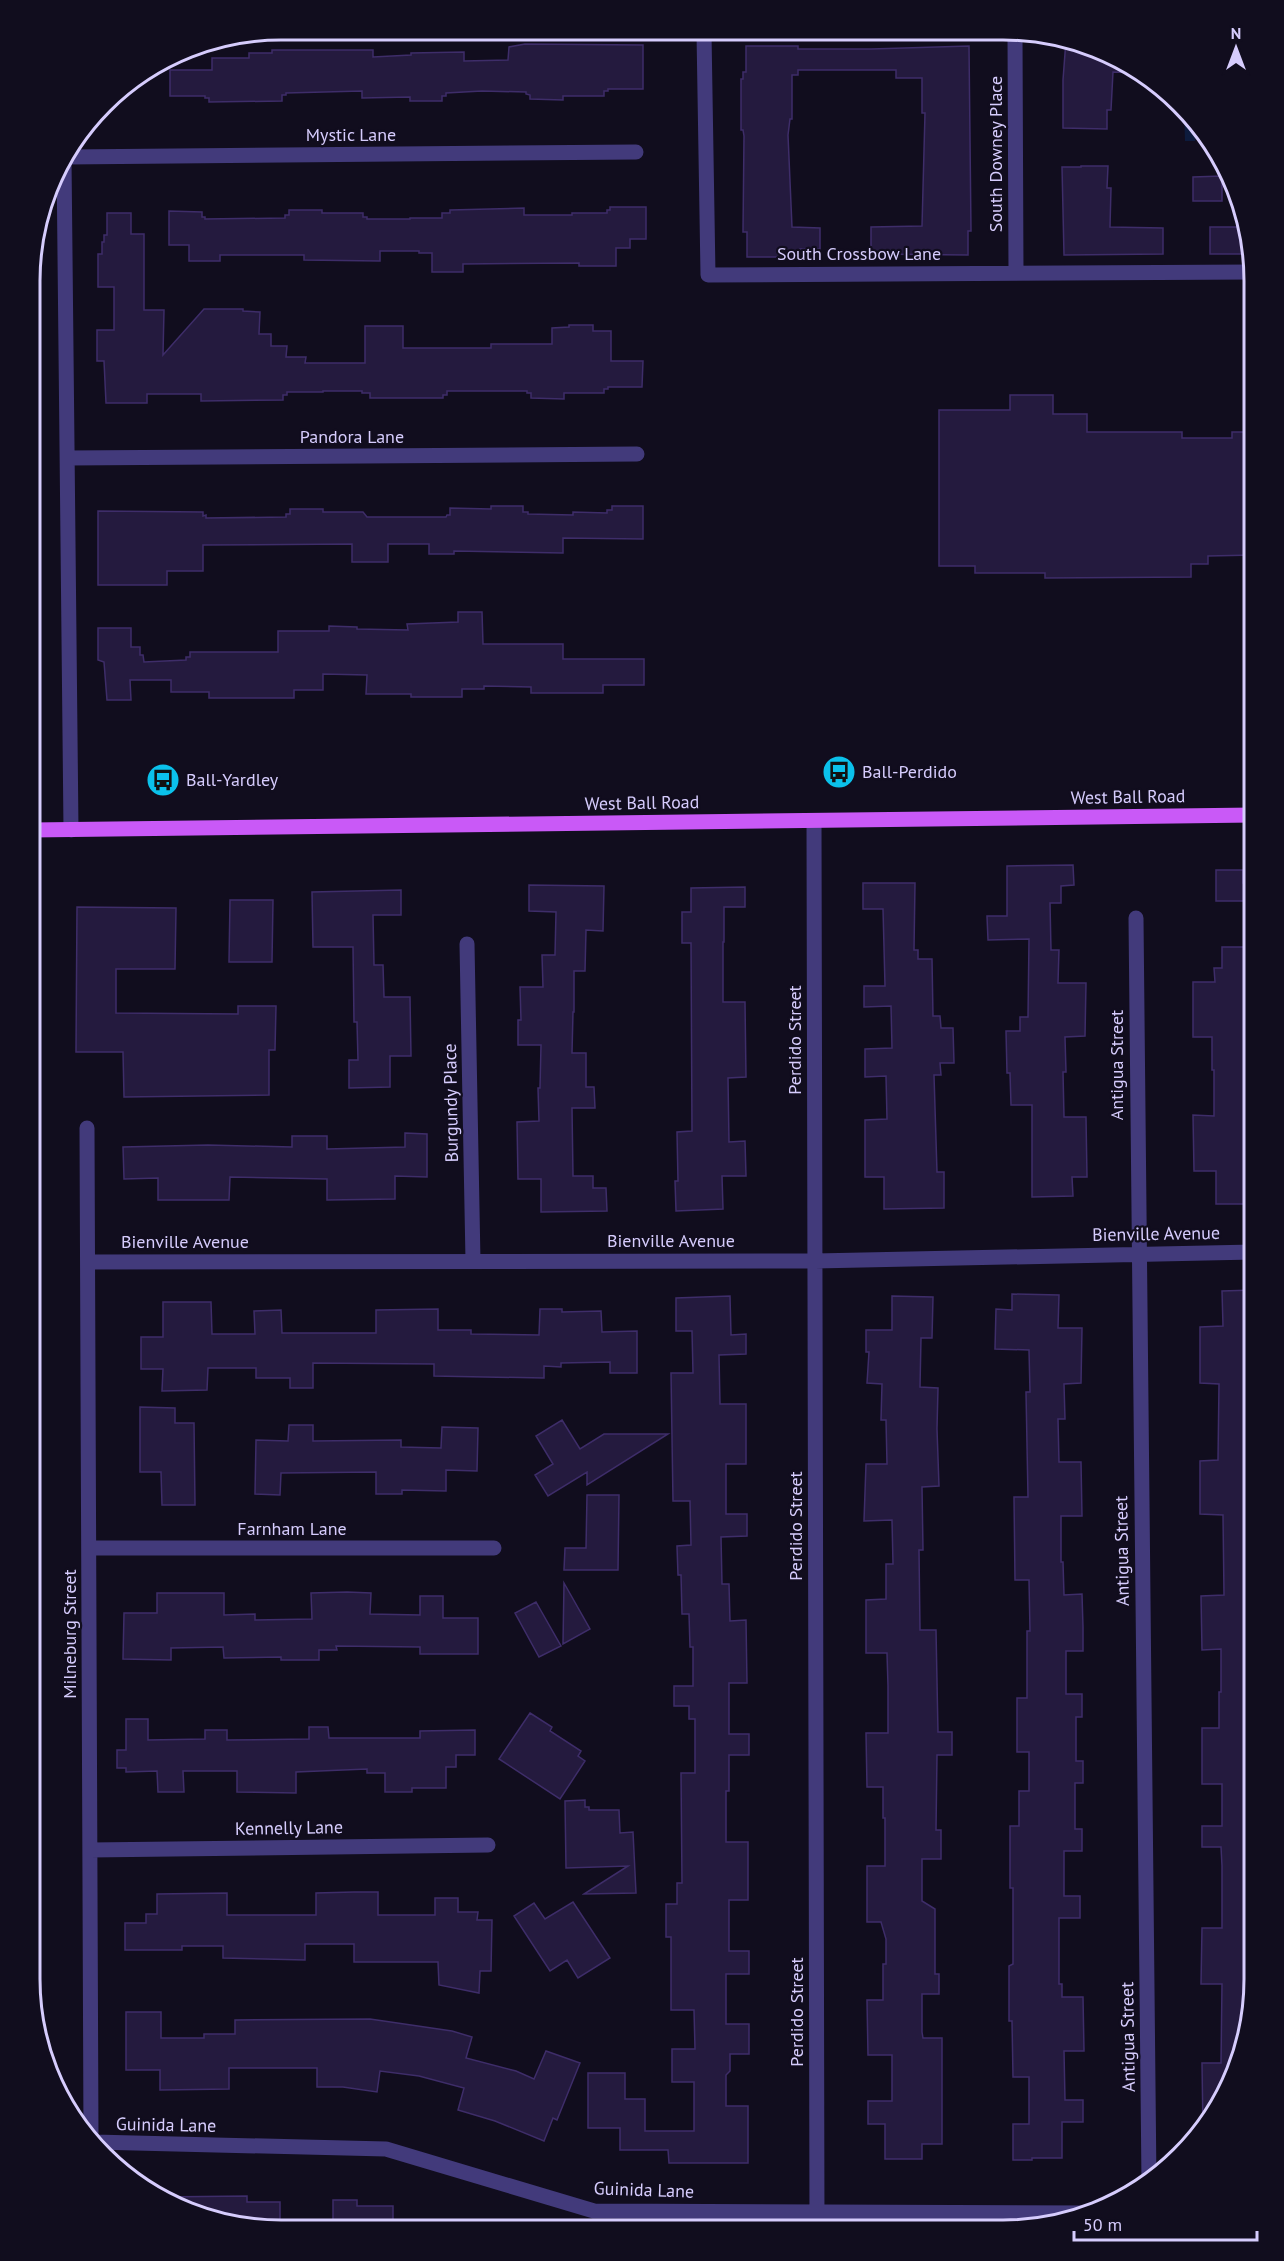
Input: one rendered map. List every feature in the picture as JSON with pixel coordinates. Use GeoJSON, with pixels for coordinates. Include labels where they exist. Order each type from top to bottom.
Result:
{"type":"FeatureCollection","features":[{"type":"Feature","properties":{"kind":"main road","name":"West Ball Road"},"geometry":{"type":"LineString","coordinates":[[40,830],[1244,815]]}},
{"type":"Feature","properties":{"kind":"street","name":"South Crossbow Lane"},"geometry":{"type":"LineString","coordinates":[[704,40],[708,274],[1243,272]]}},
{"type":"Feature","properties":{"kind":"street","name":"South Downey Place"},"geometry":{"type":"LineString","coordinates":[[1015,41],[1016,273]]}},
{"type":"Feature","properties":{"kind":"street","name":"Mystic Lane"},"geometry":{"type":"LineString","coordinates":[[75,158],[636,152]]}},
{"type":"Feature","properties":{"kind":"street"},"geometry":{"type":"LineString","coordinates":[[65,175],[71,830]]}},
{"type":"Feature","properties":{"kind":"street","name":"Pandora Lane"},"geometry":{"type":"LineString","coordinates":[[68,458],[637,454]]}},
{"type":"Feature","properties":{"kind":"street","name":"Perdido Street"},"geometry":{"type":"LineString","coordinates":[[814,820],[817,2220]]}},
{"type":"Feature","properties":{"kind":"street","name":"Antigua Street"},"geometry":{"type":"LineString","coordinates":[[1136,918],[1149,2171]]}},
{"type":"Feature","properties":{"kind":"street","name":"Burgundy Place"},"geometry":{"type":"LineString","coordinates":[[467,944],[473,1261]]}},
{"type":"Feature","properties":{"kind":"street","name":"Milneburg Street"},"geometry":{"type":"LineString","coordinates":[[87,1128],[92,2128]]}},
{"type":"Feature","properties":{"kind":"street","name":"Bienville Avenue"},"geometry":{"type":"LineString","coordinates":[[88,1262],[815,1261],[1244,1252]]}},
{"type":"Feature","properties":{"kind":"street","name":"Farnham Lane"},"geometry":{"type":"LineString","coordinates":[[89,1548],[494,1548]]}},
{"type":"Feature","properties":{"kind":"street","name":"Kennelly Lane"},"geometry":{"type":"LineString","coordinates":[[90,1850],[488,1845]]}},
{"type":"Feature","properties":{"kind":"street","name":"Guinida Lane"},"geometry":{"type":"LineString","coordinates":[[102,2141],[386,2149],[594,2211],[1062,2213]]}},
{"type":"Feature","properties":{"kind":"water"},"geometry":{"type":"Polygon","coordinates":[[[1184,123],[1196,138],[1195,141],[1185,141],[1184,123]]]}},
{"type":"Feature","properties":{"kind":"building"},"geometry":{"type":"Polygon","coordinates":[[[525,44],[643,45],[643,89],[608,89],[604,91],[604,96],[563,96],[563,100],[530,99],[530,95],[526,92],[482,91],[446,93],[446,96],[442,96],[442,101],[410,101],[410,97],[362,98],[362,91],[286,93],[282,95],[282,101],[209,102],[209,98],[205,96],[170,96],[170,70],[212,70],[212,58],[249,58],[249,53],[272,53],[272,50],[373,50],[373,57],[411,55],[411,53],[464,52],[464,61],[508,60],[509,47],[525,44]]]}},
{"type":"Feature","properties":{"kind":"building"},"geometry":{"type":"Polygon","coordinates":[[[746,46],[871,49],[969,46],[971,231],[968,231],[968,255],[871,254],[871,227],[922,226],[925,113],[922,113],[922,78],[896,78],[896,70],[798,70],[798,75],[792,75],[792,119],[790,119],[788,135],[792,227],[820,228],[820,249],[800,249],[800,257],[747,257],[747,232],[743,232],[744,136],[741,130],[741,79],[743,79],[743,72],[746,72],[746,46]]]}},
{"type":"Feature","properties":{"kind":"building"},"geometry":{"type":"Polygon","coordinates":[[[1065,49],[1095,59],[1122,72],[1113,72],[1111,110],[1107,110],[1107,129],[1063,128],[1065,49]]]}},
{"type":"Feature","properties":{"kind":"building"},"geometry":{"type":"Polygon","coordinates":[[[1108,166],[1107,188],[1111,188],[1110,227],[1163,228],[1163,254],[1064,255],[1062,167],[1108,166]]]}},
{"type":"Feature","properties":{"kind":"building"},"geometry":{"type":"Polygon","coordinates":[[[1219,176],[1222,182],[1222,201],[1193,201],[1193,177],[1219,176]]]}},
{"type":"Feature","properties":{"kind":"building"},"geometry":{"type":"Polygon","coordinates":[[[610,207],[646,207],[646,239],[630,239],[630,248],[616,248],[616,266],[579,266],[579,263],[463,264],[463,272],[432,272],[432,253],[419,253],[419,251],[380,251],[380,261],[304,260],[304,255],[220,255],[220,261],[189,261],[189,245],[169,245],[169,211],[202,212],[202,217],[205,219],[285,218],[285,215],[289,215],[289,210],[322,210],[322,213],[363,213],[363,217],[367,219],[410,219],[442,218],[442,213],[450,213],[450,210],[524,208],[524,215],[572,215],[572,213],[607,213],[610,207]]]}},
{"type":"Feature","properties":{"kind":"building"},"geometry":{"type":"Polygon","coordinates":[[[107,213],[131,213],[131,234],[144,234],[144,310],[164,310],[163,355],[204,309],[243,309],[243,311],[260,312],[259,334],[271,334],[271,346],[287,346],[286,357],[306,357],[305,363],[365,363],[365,326],[403,326],[403,348],[491,348],[491,344],[552,344],[552,328],[593,325],[593,331],[611,331],[611,361],[643,361],[642,387],[608,387],[604,389],[604,393],[564,393],[564,399],[531,398],[531,393],[527,391],[447,391],[447,395],[443,395],[443,398],[370,398],[370,393],[362,393],[362,391],[323,391],[287,392],[287,395],[283,395],[283,400],[201,401],[201,394],[147,394],[147,403],[106,403],[104,361],[97,361],[97,330],[114,330],[114,287],[98,287],[98,254],[102,254],[102,242],[104,242],[104,235],[107,235],[107,213]]]}},
{"type":"Feature","properties":{"kind":"building"},"geometry":{"type":"Polygon","coordinates":[[[1210,227],[1237,227],[1242,254],[1210,254],[1210,227]]]}},
{"type":"Feature","properties":{"kind":"building"},"geometry":{"type":"Polygon","coordinates":[[[1010,395],[1053,395],[1053,414],[1087,414],[1087,432],[1182,432],[1182,438],[1232,438],[1232,432],[1244,432],[1244,555],[1208,556],[1208,564],[1191,564],[1191,577],[1045,578],[1045,573],[975,573],[975,566],[939,566],[939,410],[1010,410],[1010,395]]]}},
{"type":"Feature","properties":{"kind":"building"},"geometry":{"type":"Polygon","coordinates":[[[491,506],[523,506],[523,512],[528,512],[528,514],[573,515],[573,512],[607,513],[607,510],[612,510],[612,506],[643,506],[643,539],[563,538],[563,553],[454,551],[454,554],[429,554],[429,544],[388,544],[388,562],[352,562],[352,544],[203,545],[203,571],[167,571],[167,585],[98,585],[98,511],[203,512],[206,518],[286,517],[286,514],[290,514],[290,509],[323,509],[323,512],[363,512],[367,517],[446,517],[450,515],[450,508],[491,509],[491,506]]]}},
{"type":"Feature","properties":{"kind":"building"},"geometry":{"type":"Polygon","coordinates":[[[458,612],[482,612],[483,644],[563,644],[563,659],[644,659],[644,685],[603,685],[603,693],[531,693],[531,687],[484,686],[484,689],[462,689],[462,697],[411,697],[411,694],[366,694],[367,675],[323,674],[323,690],[294,690],[294,698],[209,698],[209,692],[171,692],[171,680],[130,680],[131,700],[107,700],[104,662],[98,660],[98,628],[131,628],[131,647],[140,647],[140,655],[143,655],[144,662],[186,660],[186,657],[190,657],[190,652],[278,652],[278,631],[329,631],[329,626],[408,630],[407,624],[458,622],[458,612]]]}},
{"type":"Feature","properties":{"kind":"building"},"geometry":{"type":"Polygon","coordinates":[[[1073,865],[1074,885],[1061,886],[1061,903],[1050,903],[1051,950],[1059,950],[1058,983],[1086,983],[1085,1036],[1065,1037],[1066,1072],[1063,1072],[1064,1117],[1086,1117],[1087,1177],[1072,1177],[1073,1196],[1032,1197],[1032,1105],[1011,1105],[1010,1073],[1007,1073],[1006,1031],[1020,1031],[1020,1017],[1028,1017],[1029,939],[988,940],[987,916],[1007,916],[1007,866],[1073,865]]]}},
{"type":"Feature","properties":{"kind":"building"},"geometry":{"type":"Polygon","coordinates":[[[1216,870],[1243,870],[1244,901],[1216,901],[1216,870]]]}},
{"type":"Feature","properties":{"kind":"building"},"geometry":{"type":"Polygon","coordinates":[[[863,883],[915,883],[914,950],[918,950],[918,959],[932,959],[933,1016],[940,1016],[941,1028],[953,1028],[954,1063],[940,1063],[941,1075],[934,1075],[937,1172],[944,1172],[944,1208],[884,1209],[884,1177],[865,1177],[865,1120],[887,1119],[886,1076],[865,1077],[865,1049],[892,1048],[891,1006],[864,1007],[864,986],[885,986],[883,909],[863,909],[863,883]]]}},
{"type":"Feature","properties":{"kind":"building"},"geometry":{"type":"Polygon","coordinates":[[[529,885],[604,886],[603,931],[586,930],[585,971],[574,971],[572,1053],[586,1053],[586,1087],[594,1087],[595,1108],[572,1108],[573,1176],[593,1176],[593,1188],[606,1188],[607,1211],[541,1212],[541,1179],[518,1179],[517,1122],[539,1121],[538,1088],[540,1088],[541,1045],[518,1045],[518,1020],[521,1020],[520,987],[543,987],[542,955],[555,955],[556,912],[529,911],[529,885]]]}},
{"type":"Feature","properties":{"kind":"building"},"geometry":{"type":"Polygon","coordinates":[[[745,887],[745,907],[724,907],[723,1002],[745,1002],[746,1077],[728,1078],[729,1142],[745,1141],[746,1176],[722,1176],[723,1209],[676,1211],[677,1132],[692,1131],[691,943],[682,943],[682,912],[691,912],[691,888],[745,887]]]}},
{"type":"Feature","properties":{"kind":"building"},"geometry":{"type":"Polygon","coordinates":[[[401,890],[401,915],[373,915],[374,965],[383,965],[384,997],[410,997],[411,1056],[390,1056],[390,1087],[349,1088],[349,1060],[358,1060],[357,1022],[354,1022],[353,947],[313,947],[312,892],[401,890]]]}},
{"type":"Feature","properties":{"kind":"building"},"geometry":{"type":"Polygon","coordinates":[[[230,900],[273,900],[272,962],[229,962],[230,900]]]}},
{"type":"Feature","properties":{"kind":"building"},"geometry":{"type":"Polygon","coordinates":[[[77,907],[176,908],[175,969],[116,969],[116,1013],[238,1014],[238,1006],[276,1006],[275,1050],[269,1050],[269,1095],[124,1097],[123,1052],[76,1052],[77,907]]]}},
{"type":"Feature","properties":{"kind":"building"},"geometry":{"type":"Polygon","coordinates":[[[1222,947],[1244,947],[1244,1204],[1216,1204],[1216,1171],[1194,1171],[1193,1115],[1214,1116],[1214,1070],[1212,1070],[1212,1037],[1193,1037],[1193,982],[1215,982],[1214,968],[1222,968],[1222,947]]]}},
{"type":"Feature","properties":{"kind":"building"},"geometry":{"type":"Polygon","coordinates":[[[405,1133],[427,1134],[427,1177],[395,1176],[395,1199],[327,1200],[327,1179],[230,1177],[229,1200],[158,1200],[158,1178],[124,1179],[123,1147],[208,1145],[292,1147],[292,1136],[327,1136],[327,1149],[405,1147],[405,1133]]]}},
{"type":"Feature","properties":{"kind":"building"},"geometry":{"type":"Polygon","coordinates":[[[1244,1290],[1244,1980],[1239,2027],[1231,2057],[1219,2086],[1203,2114],[1202,2063],[1221,2063],[1222,1984],[1201,1984],[1202,1928],[1222,1928],[1222,1866],[1221,1847],[1202,1847],[1202,1826],[1222,1826],[1222,1784],[1202,1784],[1202,1728],[1219,1728],[1221,1649],[1202,1650],[1201,1596],[1224,1595],[1223,1515],[1200,1514],[1200,1461],[1218,1460],[1219,1384],[1200,1383],[1200,1327],[1223,1326],[1222,1291],[1244,1290]]]}},
{"type":"Feature","properties":{"kind":"building"},"geometry":{"type":"Polygon","coordinates":[[[1012,1294],[1059,1295],[1058,1328],[1082,1328],[1081,1383],[1064,1384],[1065,1419],[1058,1419],[1059,1462],[1081,1462],[1082,1516],[1061,1516],[1064,1595],[1082,1594],[1083,1651],[1066,1651],[1066,1694],[1082,1694],[1082,1717],[1076,1717],[1076,1761],[1083,1761],[1083,1783],[1075,1783],[1075,1829],[1082,1829],[1082,1851],[1064,1851],[1064,1896],[1080,1896],[1080,1918],[1059,1918],[1059,1984],[1062,1984],[1062,1997],[1083,1997],[1084,2051],[1064,2051],[1065,2100],[1083,2100],[1083,2122],[1062,2122],[1062,2158],[1032,2158],[1032,2160],[1013,2160],[1013,2124],[1029,2124],[1029,2077],[1013,2077],[1012,2021],[1009,2021],[1009,1966],[1013,1964],[1010,1826],[1019,1826],[1019,1791],[1029,1791],[1029,1752],[1017,1752],[1017,1698],[1027,1698],[1027,1631],[1030,1631],[1029,1580],[1015,1580],[1014,1497],[1028,1497],[1026,1392],[1030,1392],[1029,1350],[995,1349],[996,1309],[1012,1310],[1012,1294]]]}},
{"type":"Feature","properties":{"kind":"building"},"geometry":{"type":"Polygon","coordinates":[[[730,1296],[731,1335],[746,1334],[746,1354],[719,1355],[720,1404],[746,1404],[746,1464],[726,1464],[726,1514],[747,1514],[747,1536],[721,1537],[722,1584],[729,1584],[730,1621],[746,1620],[747,1683],[729,1683],[729,1734],[749,1734],[749,1755],[729,1755],[726,1842],[748,1842],[748,1900],[729,1900],[729,1951],[749,1951],[749,1974],[726,1974],[726,2024],[749,2024],[749,2054],[730,2054],[730,2071],[726,2075],[726,2106],[748,2106],[748,2163],[669,2163],[668,2150],[620,2150],[620,2128],[588,2128],[588,2073],[625,2073],[625,2099],[645,2099],[645,2131],[694,2131],[694,2082],[672,2082],[672,2049],[695,2049],[694,2010],[671,2010],[671,1937],[666,1937],[666,1904],[677,1904],[677,1883],[682,1883],[681,1773],[695,1773],[695,1719],[689,1719],[689,1706],[674,1706],[674,1686],[693,1686],[693,1647],[690,1647],[689,1614],[682,1614],[681,1575],[678,1575],[677,1546],[691,1545],[690,1501],[673,1501],[671,1373],[693,1373],[692,1331],[676,1331],[676,1298],[730,1296]]]}},
{"type":"Feature","properties":{"kind":"building"},"geometry":{"type":"Polygon","coordinates":[[[892,1296],[933,1297],[932,1338],[921,1338],[920,1387],[938,1388],[939,1486],[922,1487],[923,1550],[919,1550],[920,1630],[936,1630],[938,1732],[952,1732],[952,1755],[937,1755],[936,1830],[941,1830],[941,1859],[922,1859],[922,1901],[935,1909],[935,1974],[939,1974],[939,1994],[922,1994],[922,2032],[923,2038],[942,2038],[942,2144],[922,2144],[922,2159],[885,2159],[885,2124],[868,2124],[868,2101],[892,2101],[892,2055],[868,2055],[867,2000],[883,2000],[886,1939],[881,1922],[867,1922],[867,1866],[885,1866],[885,1818],[883,1818],[883,1787],[867,1787],[866,1733],[888,1733],[888,1686],[887,1653],[866,1653],[866,1600],[886,1599],[886,1564],[893,1564],[892,1520],[864,1521],[866,1464],[887,1464],[886,1420],[881,1420],[882,1384],[867,1383],[869,1352],[866,1352],[866,1330],[892,1330],[892,1296]]]}},
{"type":"Feature","properties":{"kind":"building"},"geometry":{"type":"Polygon","coordinates":[[[163,1302],[211,1302],[212,1334],[255,1334],[254,1311],[281,1310],[282,1333],[376,1333],[376,1310],[438,1309],[438,1330],[471,1330],[471,1334],[539,1335],[540,1309],[562,1309],[562,1312],[601,1311],[602,1332],[637,1331],[637,1373],[610,1373],[610,1362],[561,1363],[561,1367],[544,1366],[544,1378],[434,1376],[434,1364],[313,1363],[313,1388],[290,1388],[290,1378],[256,1378],[256,1368],[208,1368],[207,1390],[162,1391],[163,1369],[141,1369],[141,1337],[163,1337],[163,1302]]]}},
{"type":"Feature","properties":{"kind":"building"},"geometry":{"type":"Polygon","coordinates":[[[140,1407],[175,1408],[175,1423],[194,1423],[195,1505],[162,1505],[161,1472],[140,1472],[140,1407]]]}},
{"type":"Feature","properties":{"kind":"building"},"geometry":{"type":"Polygon","coordinates":[[[562,1420],[580,1449],[604,1434],[668,1434],[587,1485],[587,1472],[548,1496],[535,1475],[553,1464],[536,1436],[562,1420]]]}},
{"type":"Feature","properties":{"kind":"building"},"geometry":{"type":"Polygon","coordinates":[[[289,1425],[313,1425],[313,1441],[401,1440],[401,1447],[441,1448],[442,1427],[478,1428],[477,1471],[446,1470],[446,1491],[402,1490],[402,1494],[376,1494],[376,1472],[281,1473],[280,1495],[255,1494],[256,1440],[288,1441],[289,1425]]]}},
{"type":"Feature","properties":{"kind":"building"},"geometry":{"type":"Polygon","coordinates":[[[587,1495],[619,1495],[618,1570],[564,1570],[565,1548],[586,1548],[587,1495]]]}},
{"type":"Feature","properties":{"kind":"building"},"geometry":{"type":"Polygon","coordinates":[[[564,1583],[590,1629],[563,1644],[564,1583]]]}},
{"type":"Feature","properties":{"kind":"building"},"geometry":{"type":"Polygon","coordinates":[[[157,1593],[224,1593],[224,1615],[255,1614],[255,1620],[312,1619],[311,1593],[371,1593],[370,1614],[420,1615],[420,1596],[443,1596],[443,1618],[478,1618],[478,1654],[420,1654],[420,1647],[336,1646],[337,1650],[319,1650],[319,1660],[281,1660],[281,1657],[224,1658],[223,1647],[171,1648],[171,1660],[123,1659],[124,1613],[157,1613],[157,1593]]]}},
{"type":"Feature","properties":{"kind":"building"},"geometry":{"type":"Polygon","coordinates":[[[536,1602],[561,1646],[539,1657],[515,1613],[536,1602]]]}},
{"type":"Feature","properties":{"kind":"building"},"geometry":{"type":"Polygon","coordinates":[[[530,1713],[552,1727],[550,1731],[581,1751],[578,1756],[585,1761],[560,1799],[499,1759],[530,1713]]]}},
{"type":"Feature","properties":{"kind":"building"},"geometry":{"type":"Polygon","coordinates":[[[126,1719],[148,1719],[148,1740],[205,1739],[205,1730],[227,1730],[227,1740],[309,1739],[309,1727],[328,1727],[329,1738],[420,1738],[420,1731],[475,1730],[475,1755],[456,1755],[456,1767],[446,1767],[446,1788],[412,1788],[412,1792],[385,1792],[385,1773],[367,1773],[367,1769],[296,1772],[296,1793],[237,1792],[237,1771],[183,1771],[184,1792],[158,1792],[157,1771],[126,1772],[126,1768],[117,1768],[117,1750],[126,1750],[126,1719]]]}},
{"type":"Feature","properties":{"kind":"building"},"geometry":{"type":"Polygon","coordinates":[[[585,1800],[585,1807],[589,1807],[589,1810],[619,1810],[620,1833],[633,1832],[636,1893],[584,1894],[628,1866],[566,1868],[565,1801],[585,1800]]]}},
{"type":"Feature","properties":{"kind":"building"},"geometry":{"type":"Polygon","coordinates":[[[378,1892],[378,1915],[435,1915],[435,1898],[458,1898],[458,1912],[478,1912],[477,1920],[492,1920],[491,1971],[480,1971],[479,1993],[439,1985],[438,1962],[354,1962],[354,1944],[305,1944],[305,1960],[223,1958],[223,1946],[182,1946],[182,1950],[125,1950],[125,1923],[146,1923],[146,1914],[157,1914],[157,1894],[227,1893],[227,1915],[316,1915],[316,1893],[378,1892]]]}},
{"type":"Feature","properties":{"kind":"building"},"geometry":{"type":"Polygon","coordinates":[[[573,1902],[610,1958],[578,1978],[567,1960],[550,1971],[514,1916],[534,1903],[545,1919],[573,1902]]]}},
{"type":"Feature","properties":{"kind":"building"},"geometry":{"type":"Polygon","coordinates":[[[126,2012],[161,2012],[161,2038],[204,2038],[204,2034],[235,2034],[235,2020],[370,2019],[452,2031],[472,2037],[466,2058],[516,2071],[534,2079],[546,2051],[580,2063],[557,2120],[553,2118],[544,2141],[495,2121],[458,2110],[464,2088],[419,2076],[380,2071],[377,2092],[343,2087],[317,2087],[317,2068],[229,2068],[229,2089],[160,2090],[160,2070],[126,2070],[126,2012]]]}},
{"type":"Feature","properties":{"kind":"building"},"geometry":{"type":"Polygon","coordinates":[[[247,2196],[247,2202],[280,2202],[280,2220],[234,2216],[204,2208],[177,2197],[247,2196]]]}},
{"type":"Feature","properties":{"kind":"building"},"geometry":{"type":"Polygon","coordinates":[[[333,2200],[357,2200],[357,2206],[393,2206],[393,2220],[333,2220],[333,2200]]]}},
{"type":"Feature","properties":{"kind":"place","name":"Ball-Perdido"},"geometry":{"type":"Point","coordinates":[839,772]}},
{"type":"Feature","properties":{"kind":"place","name":"Ball-Yardley"},"geometry":{"type":"Point","coordinates":[163,780]}}]}
